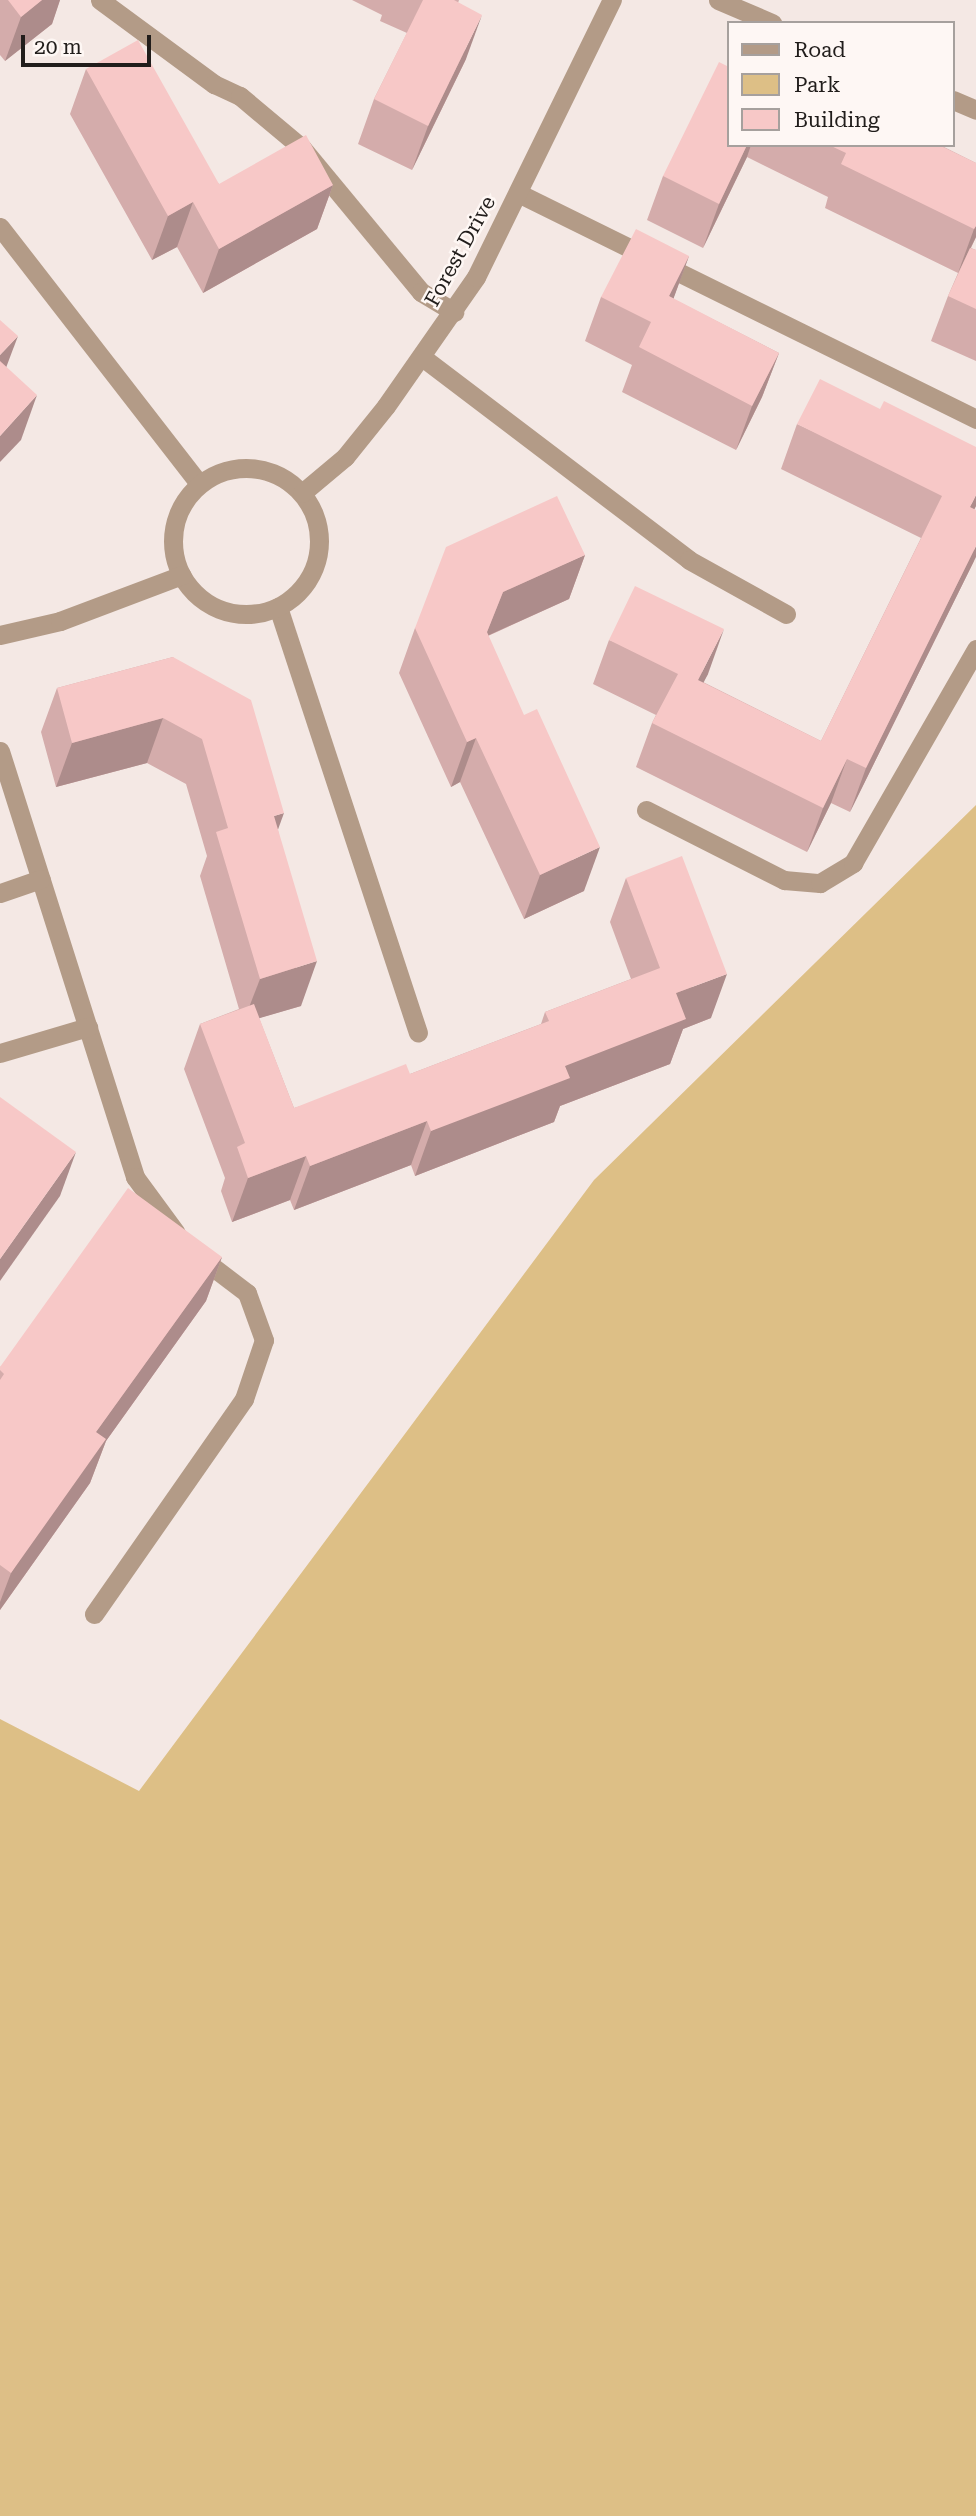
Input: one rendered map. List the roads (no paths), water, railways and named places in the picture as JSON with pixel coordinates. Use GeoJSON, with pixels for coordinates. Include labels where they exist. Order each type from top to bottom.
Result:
{"type":"FeatureCollection","features":[{"type":"Feature","properties":{"kind":"street"},"geometry":{"type":"LineString","coordinates":[[100,0],[214,84],[240,96],[302,148],[421,292],[454,312]]}},
{"type":"Feature","properties":{"kind":"street","name":"Forest Drive"},"geometry":{"type":"LineString","coordinates":[[302,493],[345,457],[454,312],[517,193],[611,0]]}},
{"type":"Feature","properties":{"kind":"street"},"geometry":{"type":"LineString","coordinates":[[718,0],[767,21]]}},
{"type":"Feature","properties":{"kind":"street"},"geometry":{"type":"LineString","coordinates":[[955,101],[976,110]]}},
{"type":"Feature","properties":{"kind":"street"},"geometry":{"type":"LineString","coordinates":[[517,193],[976,419]]}},
{"type":"Feature","properties":{"kind":"street"},"geometry":{"type":"LineString","coordinates":[[0,227],[199,484]]}},
{"type":"Feature","properties":{"kind":"street"},"geometry":{"type":"LineString","coordinates":[[422,357],[689,560],[786,614]]}},
{"type":"Feature","properties":{"kind":"street"},"geometry":{"type":"LineString","coordinates":[[236,468],[260,469],[283,478],[302,493],[320,533],[318,556],[310,577],[278,607],[257,614],[234,614],[195,593],[181,575],[174,531],[181,509],[199,484],[236,468]]}},
{"type":"Feature","properties":{"kind":"street"},"geometry":{"type":"LineString","coordinates":[[0,635],[60,621],[181,575]]}},
{"type":"Feature","properties":{"kind":"street"},"geometry":{"type":"LineString","coordinates":[[278,607],[418,1033]]}},
{"type":"Feature","properties":{"kind":"street"},"geometry":{"type":"LineString","coordinates":[[646,810],[784,880],[820,883],[853,863],[976,649]]}},
{"type":"Feature","properties":{"kind":"street"},"geometry":{"type":"LineString","coordinates":[[0,751],[135,1177],[186,1246],[247,1293],[264,1340],[244,1399],[94,1614]]}},
{"type":"Feature","properties":{"kind":"street"},"geometry":{"type":"LineString","coordinates":[[0,893],[41,878]]}},
{"type":"Feature","properties":{"kind":"street"},"geometry":{"type":"LineString","coordinates":[[0,1053],[88,1027]]}}]}
